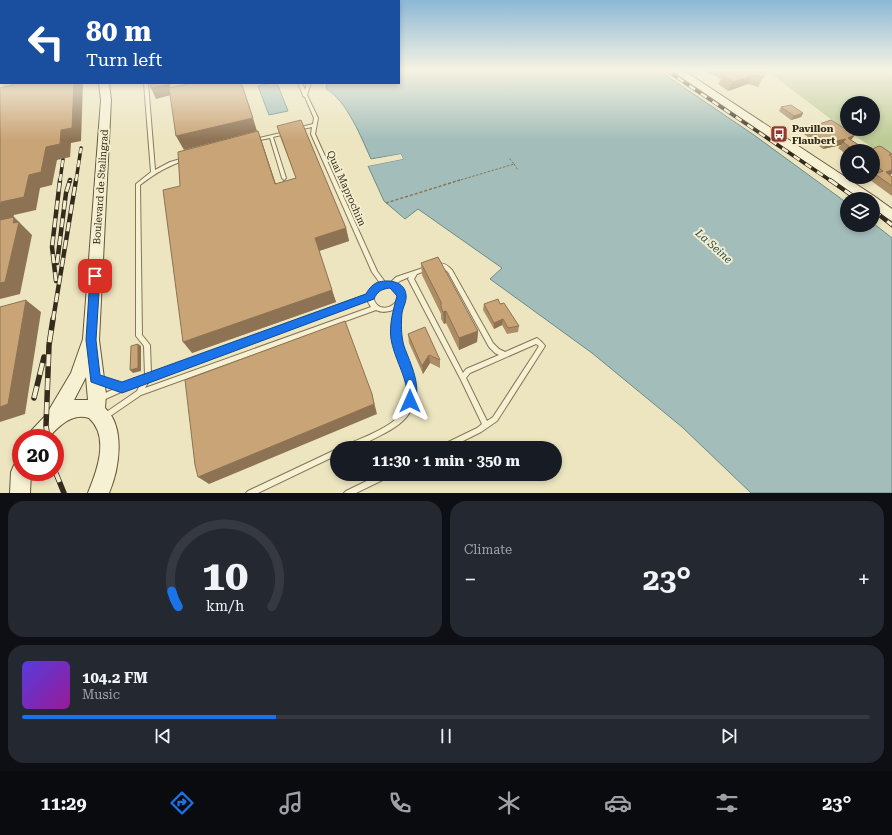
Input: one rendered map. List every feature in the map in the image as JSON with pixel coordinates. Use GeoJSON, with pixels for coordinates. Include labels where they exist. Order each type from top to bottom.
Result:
{"type":"FeatureCollection","features":[{"type":"Feature","properties":{"kind":"main road","name":"Boulevard de Stalingrad"},"geometry":{"type":"LineString","coordinates":[[98,493],[104,484],[110,450],[104,420],[98,410],[91,340],[106,100],[105,93]]}},
{"type":"Feature","properties":{"kind":"main road"},"geometry":{"type":"LineString","coordinates":[[710,93],[859,192]]}},
{"type":"Feature","properties":{"kind":"main road"},"geometry":{"type":"LineString","coordinates":[[880,207],[892,216]]}},
{"type":"Feature","properties":{"kind":"main road","name":"Boulevard de Stalingrad"},"geometry":{"type":"LineString","coordinates":[[50,423],[78,377],[91,340]]}},
{"type":"Feature","properties":{"kind":"main road"},"geometry":{"type":"LineString","coordinates":[[44,429],[50,423],[72,409],[85,408],[98,410]]}},
{"type":"Feature","properties":{"kind":"main road"},"geometry":{"type":"LineString","coordinates":[[20,493],[21,481]]}},
{"type":"Feature","properties":{"kind":"lane"},"geometry":{"type":"LineString","coordinates":[[147,93],[153,172]]}},
{"type":"Feature","properties":{"kind":"lane","name":"Quai Maprochim"},"geometry":{"type":"LineString","coordinates":[[304,93],[316,118],[313,134],[375,272],[384,284]]}},
{"type":"Feature","properties":{"kind":"lane"},"geometry":{"type":"LineString","coordinates":[[248,142],[315,125]]}},
{"type":"Feature","properties":{"kind":"lane"},"geometry":{"type":"LineString","coordinates":[[271,136],[284,178]]}},
{"type":"Feature","properties":{"kind":"lane"},"geometry":{"type":"LineString","coordinates":[[139,393],[148,377],[147,345],[139,336],[138,184],[153,172],[175,162],[189,158]]}},
{"type":"Feature","properties":{"kind":"lane"},"geometry":{"type":"LineString","coordinates":[[391,285],[398,279],[438,265],[444,266],[450,271],[491,345],[497,351],[506,355]]}},
{"type":"Feature","properties":{"kind":"lane"},"geometry":{"type":"LineString","coordinates":[[415,273],[411,279],[486,425]]}},
{"type":"Feature","properties":{"kind":"lane"},"geometry":{"type":"LineString","coordinates":[[98,410],[122,387],[370,296],[375,288],[384,284],[391,285],[398,288],[402,296],[399,303],[396,339],[407,368],[413,392],[408,410],[394,425],[361,441]]}},
{"type":"Feature","properties":{"kind":"lane"},"geometry":{"type":"LineString","coordinates":[[370,296],[372,305],[379,310],[390,310],[399,303]]}},
{"type":"Feature","properties":{"kind":"lane"},"geometry":{"type":"LineString","coordinates":[[98,410],[139,393],[375,308]]}},
{"type":"Feature","properties":{"kind":"lane"},"geometry":{"type":"LineString","coordinates":[[455,441],[495,419],[542,346],[537,341],[468,371],[463,378]]}},
{"type":"Feature","properties":{"kind":"lane"},"geometry":{"type":"LineString","coordinates":[[95,379],[122,387]]}},
{"type":"Feature","properties":{"kind":"lane"},"geometry":{"type":"LineString","coordinates":[[250,493],[330,455]]}},
{"type":"Feature","properties":{"kind":"lane"},"geometry":{"type":"LineString","coordinates":[[348,493],[374,481]]}},
{"type":"Feature","properties":{"kind":"path"},"geometry":{"type":"LineString","coordinates":[[509,158],[518,170]]}},
{"type":"Feature","properties":{"kind":"path"},"geometry":{"type":"LineString","coordinates":[[386,203],[514,164]]}},
{"type":"Feature","properties":{"kind":"green space"},"geometry":{"type":"Polygon","coordinates":[[[796,93],[892,93],[892,160],[880,152],[880,144],[867,144],[855,136],[880,136],[880,96],[840,96],[840,126],[796,93]]]}},
{"type":"Feature","properties":{"kind":"water"},"geometry":{"type":"Polygon","coordinates":[[[261,93],[281,93],[288,111],[269,115],[261,93]]]}},
{"type":"Feature","properties":{"kind":"water","name":"La Seine"},"geometry":{"type":"Polygon","coordinates":[[[332,93],[692,93],[754,135],[840,198],[840,232],[880,232],[880,229],[892,238],[892,493],[751,493],[682,427],[592,353],[490,279],[502,268],[418,209],[405,219],[384,201],[368,166],[403,159],[401,154],[371,159],[353,120],[340,101],[332,93]]]}},
{"type":"Feature","properties":{"kind":"pier"},"geometry":{"type":"Polygon","coordinates":[[[401,154],[403,159],[368,166],[367,164],[401,158],[400,156],[371,161],[369,160],[401,154]]]}},
{"type":"Feature","properties":{"kind":"building"},"geometry":{"type":"Polygon","coordinates":[[[0,93],[74,93],[72,128],[61,130],[60,144],[46,147],[41,172],[29,175],[24,197],[1,202],[0,204],[0,93]]]}},
{"type":"Feature","properties":{"kind":"building"},"geometry":{"type":"Polygon","coordinates":[[[170,93],[244,93],[253,118],[176,136],[170,93]]]}},
{"type":"Feature","properties":{"kind":"building"},"geometry":{"type":"Polygon","coordinates":[[[791,105],[803,113],[794,116],[781,107],[791,105]]]}},
{"type":"Feature","properties":{"kind":"building"},"geometry":{"type":"Polygon","coordinates":[[[301,120],[346,228],[315,238],[332,290],[183,342],[163,190],[180,186],[178,152],[258,131],[275,184],[296,178],[277,126],[301,120]]]}},
{"type":"Feature","properties":{"kind":"building"},"geometry":{"type":"Polygon","coordinates":[[[831,120],[840,126],[840,136],[853,136],[848,138],[857,144],[846,144],[843,142],[846,139],[827,143],[808,128],[831,120]]]}},
{"type":"Feature","properties":{"kind":"building"},"geometry":{"type":"Polygon","coordinates":[[[880,146],[892,154],[889,155],[892,157],[892,170],[886,172],[892,177],[892,186],[880,178],[880,172],[883,171],[880,169],[880,146]]]}},
{"type":"Feature","properties":{"kind":"building"},"geometry":{"type":"Polygon","coordinates":[[[14,217],[13,223],[19,222],[5,282],[0,283],[0,220],[14,217]]]}},
{"type":"Feature","properties":{"kind":"building"},"geometry":{"type":"Polygon","coordinates":[[[438,257],[478,331],[459,338],[446,311],[443,312],[441,302],[421,263],[438,257]]]}},
{"type":"Feature","properties":{"kind":"building"},"geometry":{"type":"Polygon","coordinates":[[[498,299],[500,304],[504,303],[519,326],[508,328],[503,319],[494,323],[484,304],[498,299]]]}},
{"type":"Feature","properties":{"kind":"building"},"geometry":{"type":"Polygon","coordinates":[[[26,300],[8,404],[0,407],[0,307],[26,300]]]}},
{"type":"Feature","properties":{"kind":"building"},"geometry":{"type":"Polygon","coordinates":[[[345,321],[372,394],[374,404],[198,477],[195,465],[185,380],[345,321]]]}},
{"type":"Feature","properties":{"kind":"building"},"geometry":{"type":"Polygon","coordinates":[[[425,327],[440,360],[429,355],[422,366],[408,334],[425,327]]]}},
{"type":"Feature","properties":{"kind":"building"},"geometry":{"type":"Polygon","coordinates":[[[138,344],[138,368],[130,370],[131,346],[138,344]]]}},
{"type":"Feature","properties":{"kind":"railway"},"geometry":{"type":"LineString","coordinates":[[700,93],[831,181]]}},
{"type":"Feature","properties":{"kind":"railway"},"geometry":{"type":"LineString","coordinates":[[76,181],[81,148]]}},
{"type":"Feature","properties":{"kind":"railway"},"geometry":{"type":"LineString","coordinates":[[60,181],[63,159]]}},
{"type":"Feature","properties":{"kind":"railway"},"geometry":{"type":"LineString","coordinates":[[56,281],[52,247],[60,180]]}},
{"type":"Feature","properties":{"kind":"railway"},"geometry":{"type":"LineString","coordinates":[[53,320],[76,180]]}},
{"type":"Feature","properties":{"kind":"railway"},"geometry":{"type":"LineString","coordinates":[[830,180],[847,192]]}},
{"type":"Feature","properties":{"kind":"railway"},"geometry":{"type":"LineString","coordinates":[[57,263],[66,193],[70,181]]}},
{"type":"Feature","properties":{"kind":"railway"},"geometry":{"type":"LineString","coordinates":[[880,216],[892,225]]}},
{"type":"Feature","properties":{"kind":"railway"},"geometry":{"type":"LineString","coordinates":[[46,429],[49,345],[53,319]]}},
{"type":"Feature","properties":{"kind":"railway"},"geometry":{"type":"LineString","coordinates":[[34,398],[44,357]]}},
{"type":"Feature","properties":{"kind":"railway"},"geometry":{"type":"LineString","coordinates":[[59,481],[64,493]]}},
{"type":"Feature","properties":{"kind":"place","name":"Pavillon Flaubert"},"geometry":{"type":"Point","coordinates":[779,134]}},
{"type":"Feature","properties":{"kind":"route"},"geometry":{"type":"LineString","coordinates":[[95,276],[91,340],[95,379],[122,387],[370,296],[375,288],[384,284],[390,284],[398,288],[402,296],[397,313],[396,339],[407,368],[413,392],[410,401]]}}]}
